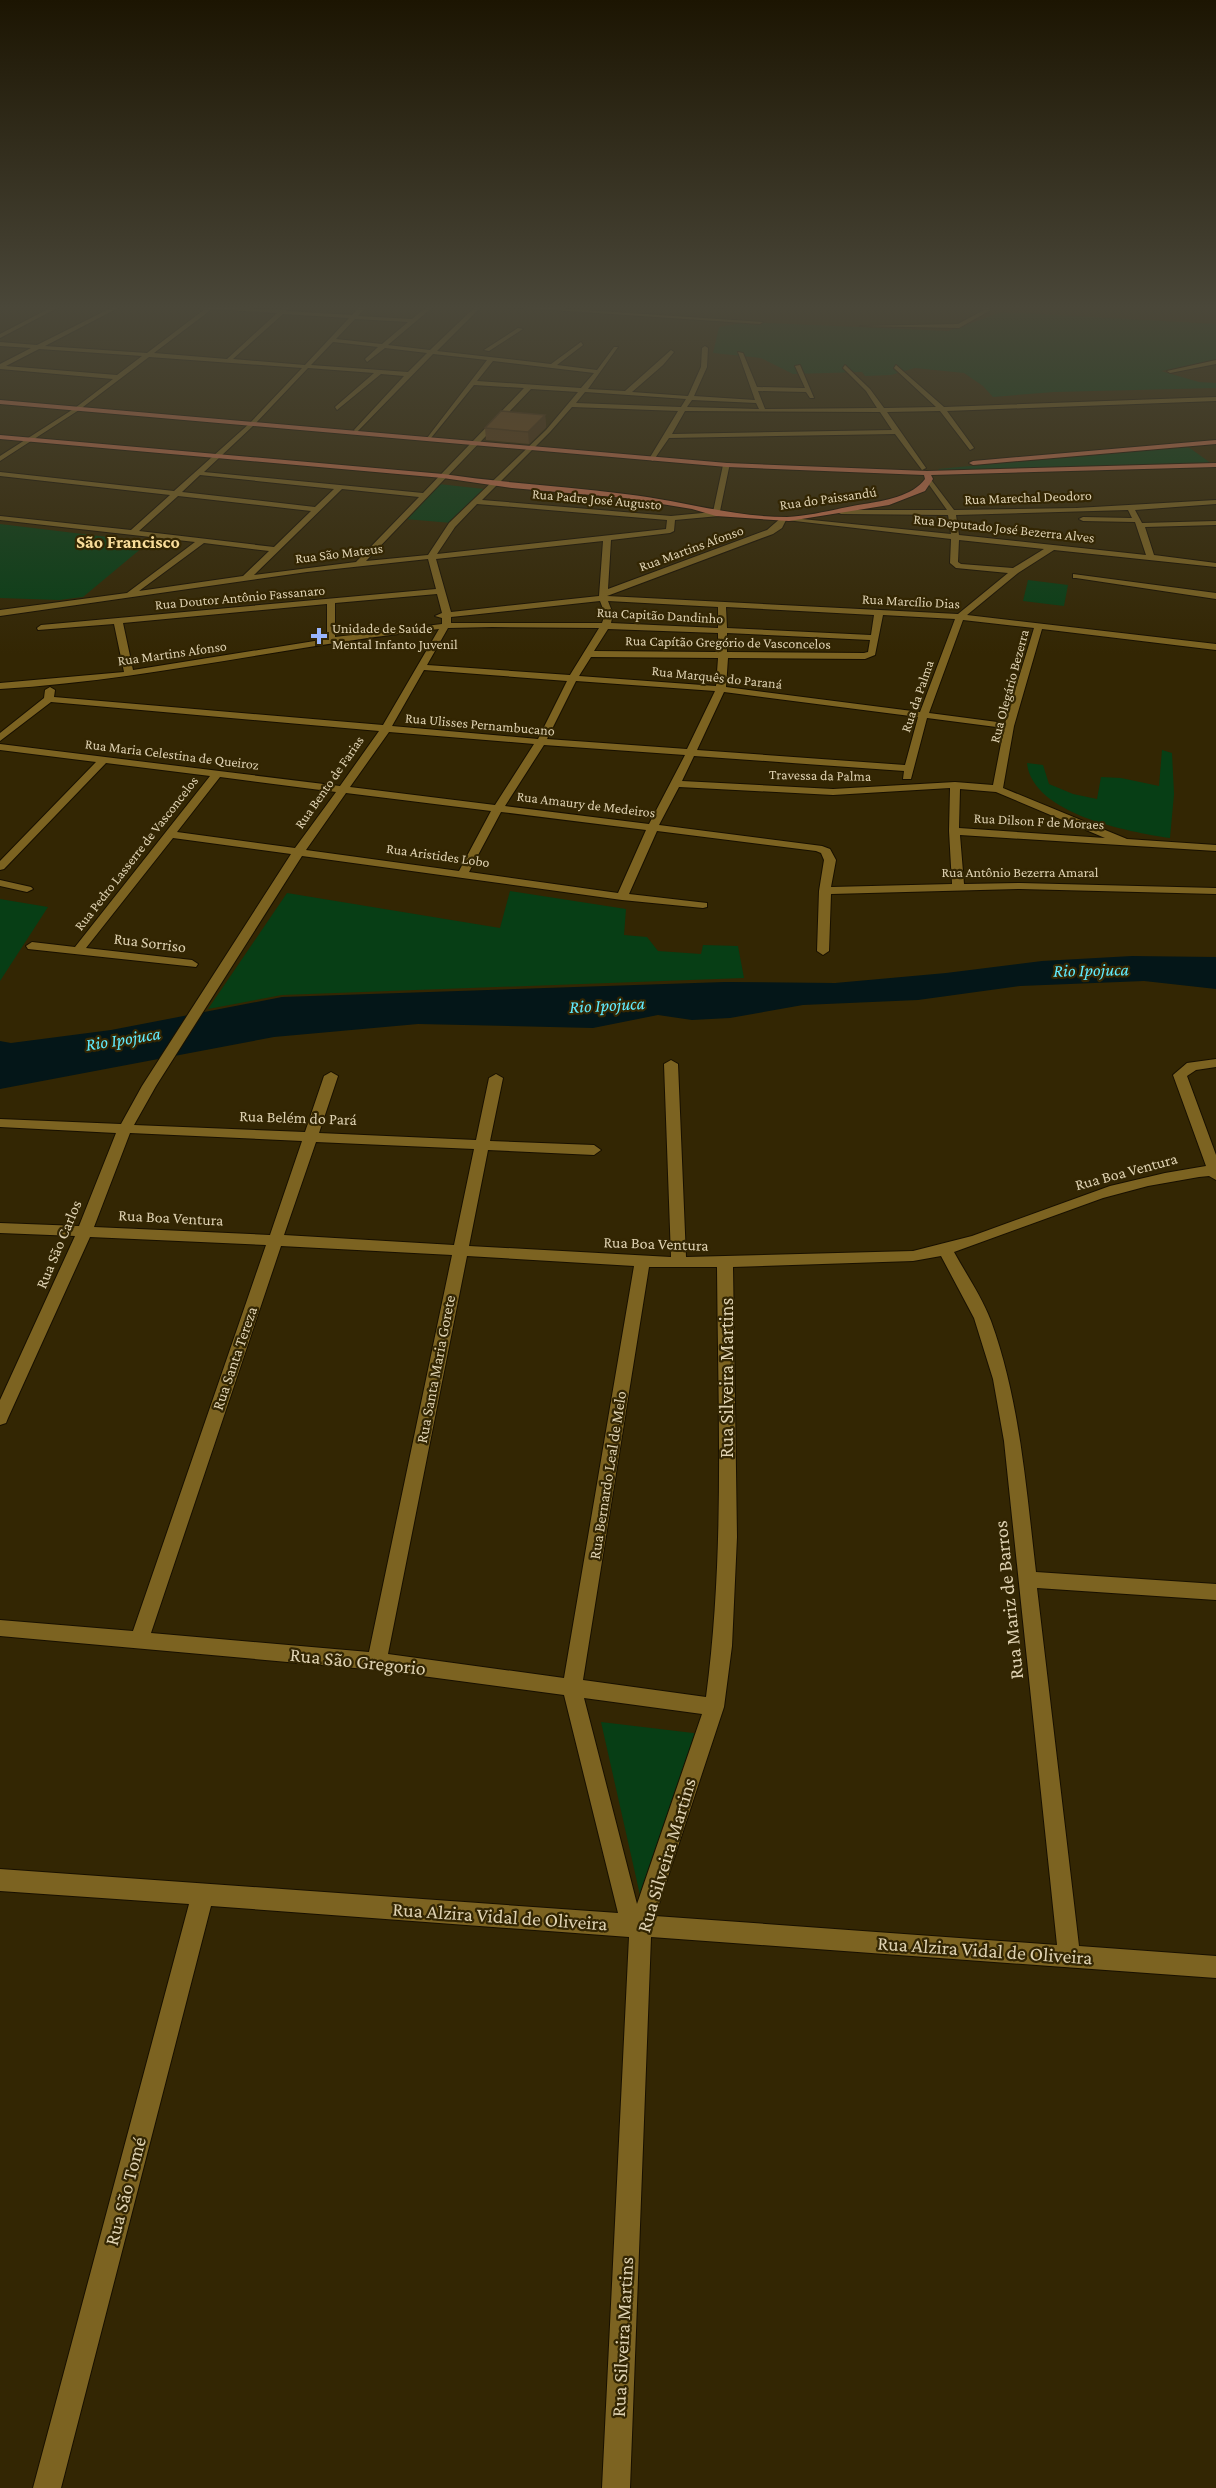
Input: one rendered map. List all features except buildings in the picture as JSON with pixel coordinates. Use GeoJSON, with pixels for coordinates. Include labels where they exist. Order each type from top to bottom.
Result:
{"type":"FeatureCollection","features":[{"type":"Feature","properties":{"kind":"main road"},"geometry":{"type":"LineString","coordinates":[[230,422],[429,437],[727,465],[926,473],[1214,465]]}},
{"type":"Feature","properties":{"kind":"main road","name":"Rua do Paissandú"},"geometry":{"type":"LineString","coordinates":[[0,437],[443,476],[635,498],[693,507],[716,514],[785,519],[841,512],[886,503],[922,489],[926,473]]}},
{"type":"Feature","properties":{"kind":"main road"},"geometry":{"type":"LineString","coordinates":[[926,473],[988,462],[1216,442]]}},
{"type":"Feature","properties":{"kind":"main road"},"geometry":{"type":"LineString","coordinates":[[1182,445],[1192,451]]}},
{"type":"Feature","properties":{"kind":"main road"},"geometry":{"type":"LineString","coordinates":[[1202,458],[1214,465]]}},
{"type":"Feature","properties":{"kind":"main road"},"geometry":{"type":"LineString","coordinates":[[988,462],[985,465],[988,469],[1000,472]]}},
{"type":"Feature","properties":{"kind":"street"},"geometry":{"type":"LineString","coordinates":[[0,459],[57,422]]}},
{"type":"Feature","properties":{"kind":"street"},"geometry":{"type":"LineString","coordinates":[[356,431],[364,422]]}},
{"type":"Feature","properties":{"kind":"street"},"geometry":{"type":"LineString","coordinates":[[429,437],[441,422]]}},
{"type":"Feature","properties":{"kind":"street"},"geometry":{"type":"LineString","coordinates":[[359,564],[495,422]]}},
{"type":"Feature","properties":{"kind":"street"},"geometry":{"type":"LineString","coordinates":[[446,620],[431,556],[452,525],[555,422]]}},
{"type":"Feature","properties":{"kind":"street"},"geometry":{"type":"LineString","coordinates":[[654,459],[675,422]]}},
{"type":"Feature","properties":{"kind":"street"},"geometry":{"type":"LineString","coordinates":[[889,422],[952,513],[955,536],[954,563],[958,566],[1015,571]]}},
{"type":"Feature","properties":{"kind":"street"},"geometry":{"type":"LineString","coordinates":[[951,422],[970,448]]}},
{"type":"Feature","properties":{"kind":"street"},"geometry":{"type":"LineString","coordinates":[[133,533],[252,424]]}},
{"type":"Feature","properties":{"kind":"street"},"geometry":{"type":"LineString","coordinates":[[667,436],[896,432]]}},
{"type":"Feature","properties":{"kind":"street"},"geometry":{"type":"LineString","coordinates":[[716,514],[727,465]]}},
{"type":"Feature","properties":{"kind":"street"},"geometry":{"type":"LineString","coordinates":[[197,472],[423,495]]}},
{"type":"Feature","properties":{"kind":"street"},"geometry":{"type":"LineString","coordinates":[[0,474],[317,509]]}},
{"type":"Feature","properties":{"kind":"street"},"geometry":{"type":"LineString","coordinates":[[246,578],[340,487]]}},
{"type":"Feature","properties":{"kind":"street","name":"Rua Padre José Augusto"},"geometry":{"type":"LineString","coordinates":[[476,502],[648,517],[671,518],[716,514]]}},
{"type":"Feature","properties":{"kind":"street","name":"Rua Marechal Deodoro"},"geometry":{"type":"LineString","coordinates":[[841,512],[952,513],[1130,508],[1216,502]]}},
{"type":"Feature","properties":{"kind":"street"},"geometry":{"type":"LineString","coordinates":[[1130,508],[1138,522],[1151,558],[1207,554]]}},
{"type":"Feature","properties":{"kind":"street"},"geometry":{"type":"LineString","coordinates":[[643,534],[648,517]]}},
{"type":"Feature","properties":{"kind":"street"},"geometry":{"type":"LineString","coordinates":[[0,518],[274,549]]}},
{"type":"Feature","properties":{"kind":"street","name":"Rua São Mateus"},"geometry":{"type":"LineString","coordinates":[[0,613],[359,564],[670,531],[671,518]]}},
{"type":"Feature","properties":{"kind":"street"},"geometry":{"type":"LineString","coordinates":[[1073,518],[1216,523]]}},
{"type":"Feature","properties":{"kind":"street","name":"Rua Deputado José Bezerra Alves"},"geometry":{"type":"LineString","coordinates":[[785,519],[1216,565]]}},
{"type":"Feature","properties":{"kind":"street","name":"Rua Martins Afonso"},"geometry":{"type":"LineString","coordinates":[[0,686],[51,684],[237,657],[446,620],[603,596],[770,532],[785,519]]}},
{"type":"Feature","properties":{"kind":"street"},"geometry":{"type":"LineString","coordinates":[[463,873],[498,808],[541,742],[572,679],[606,625],[609,614],[603,596],[607,538]]}},
{"type":"Feature","properties":{"kind":"street"},"geometry":{"type":"LineString","coordinates":[[128,595],[202,542]]}},
{"type":"Feature","properties":{"kind":"street"},"geometry":{"type":"LineString","coordinates":[[960,617],[1015,571],[1053,547]]}},
{"type":"Feature","properties":{"kind":"street"},"geometry":{"type":"LineString","coordinates":[[1076,576],[1216,596]]}},
{"type":"Feature","properties":{"kind":"street","name":"Rua Doutor Antônio Fassanaro"},"geometry":{"type":"LineString","coordinates":[[41,628],[441,591]]}},
{"type":"Feature","properties":{"kind":"street","name":"Rua Marcílio Dias"},"geometry":{"type":"LineString","coordinates":[[603,596],[960,617],[1212,646]]}},
{"type":"Feature","properties":{"kind":"street"},"geometry":{"type":"LineString","coordinates":[[331,602],[331,640]]}},
{"type":"Feature","properties":{"kind":"street"},"geometry":{"type":"LineString","coordinates":[[622,897],[652,827],[676,784],[721,688],[722,604]]}},
{"type":"Feature","properties":{"kind":"street"},"geometry":{"type":"LineString","coordinates":[[874,638],[879,613]]}},
{"type":"Feature","properties":{"kind":"street","name":"Rua da Palma"},"geometry":{"type":"LineString","coordinates":[[906,786],[923,716],[960,617]]}},
{"type":"Feature","properties":{"kind":"street","name":"Rua Capitão Dandinho"},"geometry":{"type":"LineString","coordinates":[[446,620],[874,638]]}},
{"type":"Feature","properties":{"kind":"street","name":"Rua Bento de Farias"},"geometry":{"type":"LineString","coordinates":[[149,1086],[340,789],[385,730],[446,620]]}},
{"type":"Feature","properties":{"kind":"street"},"geometry":{"type":"LineString","coordinates":[[118,621],[129,673]]}},
{"type":"Feature","properties":{"kind":"street","name":"Rua Olegário Bezerra"},"geometry":{"type":"LineString","coordinates":[[998,789],[1009,726],[1040,626]]}},
{"type":"Feature","properties":{"kind":"street"},"geometry":{"type":"LineString","coordinates":[[1212,646],[1216,634]]}},
{"type":"Feature","properties":{"kind":"street","name":"Rua Capítão Gregório de Vasconcelos"},"geometry":{"type":"LineString","coordinates":[[587,654],[723,657],[869,655],[874,638]]}},
{"type":"Feature","properties":{"kind":"street","name":"Rua Marquês do Paraná"},"geometry":{"type":"LineString","coordinates":[[420,667],[721,688],[1009,726]]}},
{"type":"Feature","properties":{"kind":"street"},"geometry":{"type":"LineString","coordinates":[[0,738],[49,699],[51,684]]}},
{"type":"Feature","properties":{"kind":"street","name":"Rua Ulisses Pernambucano"},"geometry":{"type":"LineString","coordinates":[[49,699],[385,730],[909,768]]}},
{"type":"Feature","properties":{"kind":"street","name":"Rua Maria Celestina de Queiroz"},"geometry":{"type":"LineString","coordinates":[[0,747],[340,789]]}},
{"type":"Feature","properties":{"kind":"street"},"geometry":{"type":"LineString","coordinates":[[0,867],[104,759]]}},
{"type":"Feature","properties":{"kind":"street","name":"Rua Pedro Lasserre de Vasconcelos"},"geometry":{"type":"LineString","coordinates":[[78,951],[218,773]]}},
{"type":"Feature","properties":{"kind":"street","name":"Travessa da Palma"},"geometry":{"type":"LineString","coordinates":[[676,784],[832,792],[955,785],[998,789],[1123,841]]}},
{"type":"Feature","properties":{"kind":"street"},"geometry":{"type":"LineString","coordinates":[[955,785],[954,831],[958,886]]}},
{"type":"Feature","properties":{"kind":"street","name":"Rua Amaury de Medeiros"},"geometry":{"type":"LineString","coordinates":[[340,789],[810,846],[826,851],[830,860],[825,891]]}},
{"type":"Feature","properties":{"kind":"street","name":"Rua Dilson F de Moraes"},"geometry":{"type":"LineString","coordinates":[[954,831],[1216,848]]}},
{"type":"Feature","properties":{"kind":"street","name":"Rua Aristides Lobo"},"geometry":{"type":"LineString","coordinates":[[170,834],[463,873],[622,897],[703,904]]}},
{"type":"Feature","properties":{"kind":"street"},"geometry":{"type":"LineString","coordinates":[[0,883],[27,889]]}},
{"type":"Feature","properties":{"kind":"street","name":"Rua Antônio Bezerra Amaral"},"geometry":{"type":"LineString","coordinates":[[825,891],[958,886],[1086,886],[1216,891]]}},
{"type":"Feature","properties":{"kind":"street"},"geometry":{"type":"LineString","coordinates":[[823,951],[825,891]]}},
{"type":"Feature","properties":{"kind":"street","name":"Rua Sorriso"},"geometry":{"type":"LineString","coordinates":[[32,946],[192,964]]}},
{"type":"Feature","properties":{"kind":"street"},"geometry":{"type":"LineString","coordinates":[[1216,1063],[1192,1066],[1180,1075],[1216,1171]]}},
{"type":"Feature","properties":{"kind":"street"},"geometry":{"type":"LineString","coordinates":[[671,1064],[679,1263]]}},
{"type":"Feature","properties":{"kind":"street","name":"Rua Santa Tereza"},"geometry":{"type":"LineString","coordinates":[[139,1640],[331,1076]]}},
{"type":"Feature","properties":{"kind":"street","name":"Rua Santa Maria Gorete"},"geometry":{"type":"LineString","coordinates":[[377,1661],[459,1250],[496,1078]]}},
{"type":"Feature","properties":{"kind":"street","name":"Rua São Carlos"},"geometry":{"type":"LineString","coordinates":[[2,1409],[85,1231],[124,1130],[149,1086]]}},
{"type":"Feature","properties":{"kind":"street","name":"Rua Belém do Pará"},"geometry":{"type":"LineString","coordinates":[[0,1123],[124,1130],[311,1135],[594,1150]]}},
{"type":"Feature","properties":{"kind":"street","name":"Rua Boa Ventura"},"geometry":{"type":"LineString","coordinates":[[0,1228],[274,1240],[642,1262],[726,1262],[913,1256],[946,1251],[1084,1199],[1161,1179],[1216,1171]]}},
{"type":"Feature","properties":{"kind":"street","name":"Rua Mariz de Barros"},"geometry":{"type":"LineString","coordinates":[[946,1251],[982,1318],[1001,1379],[1012,1441],[1029,1579],[1068,1955]]}},
{"type":"Feature","properties":{"kind":"street","name":"Rua Bernardo Leal de Melo"},"geometry":{"type":"LineString","coordinates":[[572,1689],[642,1262]]}},
{"type":"Feature","properties":{"kind":"street","name":"Rua Silveira Martins"},"geometry":{"type":"LineString","coordinates":[[616,2488],[636,1927],[714,1707],[722,1646],[728,1537],[726,1262]]}},
{"type":"Feature","properties":{"kind":"street"},"geometry":{"type":"LineString","coordinates":[[1029,1579],[1216,1592]]}},
{"type":"Feature","properties":{"kind":"street","name":"Rua São Gregorio"},"geometry":{"type":"LineString","coordinates":[[0,1628],[377,1661],[714,1707]]}},
{"type":"Feature","properties":{"kind":"street"},"geometry":{"type":"LineString","coordinates":[[572,1689],[636,1927]]}},
{"type":"Feature","properties":{"kind":"street","name":"Rua Alzira Vidal de Oliveira"},"geometry":{"type":"LineString","coordinates":[[0,1880],[636,1927],[1216,1966]]}},
{"type":"Feature","properties":{"kind":"street","name":"Rua São Tomé"},"geometry":{"type":"LineString","coordinates":[[47,2488],[203,1894]]}},
{"type":"Feature","properties":{"kind":"green space"},"geometry":{"type":"Polygon","coordinates":[[[1187,446],[1212,464],[942,472],[938,469],[1187,446]]]}},
{"type":"Feature","properties":{"kind":"green space"},"geometry":{"type":"Polygon","coordinates":[[[439,484],[484,489],[452,523],[405,519],[439,484]]]}},
{"type":"Feature","properties":{"kind":"green space"},"geometry":{"type":"Polygon","coordinates":[[[0,524],[149,542],[83,597],[59,600],[0,598],[0,524]]]}},
{"type":"Feature","properties":{"kind":"green space"},"geometry":{"type":"Polygon","coordinates":[[[1028,580],[1068,585],[1064,606],[1023,601],[1028,580]]]}},
{"type":"Feature","properties":{"kind":"green space"},"geometry":{"type":"Polygon","coordinates":[[[1162,750],[1172,753],[1174,794],[1170,838],[1108,825],[1064,808],[1046,795],[1033,781],[1027,763],[1043,765],[1049,784],[1073,794],[1097,799],[1101,777],[1121,778],[1159,786],[1162,750]]]}},
{"type":"Feature","properties":{"kind":"green space"},"geometry":{"type":"Polygon","coordinates":[[[510,891],[626,909],[624,935],[647,937],[658,951],[701,954],[703,945],[738,946],[744,978],[282,995],[208,1009],[287,893],[500,928],[510,891]]]}},
{"type":"Feature","properties":{"kind":"green space"},"geometry":{"type":"Polygon","coordinates":[[[0,899],[48,907],[0,981],[0,899]]]}},
{"type":"Feature","properties":{"kind":"green space"},"geometry":{"type":"Polygon","coordinates":[[[601,1722],[710,1735],[647,1926],[601,1722]]]}},
{"type":"Feature","properties":{"kind":"water","name":"Rio Ipojuca"},"geometry":{"type":"Polygon","coordinates":[[[1132,956],[1216,957],[1216,989],[1144,981],[1020,986],[918,1000],[803,1005],[730,1018],[692,1020],[658,1015],[593,1028],[418,1024],[274,1037],[0,1089],[0,1041],[11,1043],[111,1030],[282,997],[725,982],[835,983],[1042,961],[1132,956]]]}},
{"type":"Feature","properties":{"kind":"place","name":"Unidade de Saúde Mental Infanto Juvenil"},"geometry":{"type":"Point","coordinates":[319,636]}},
{"type":"Feature","properties":{"kind":"district","name":"São Francisco"},"geometry":{"type":"Point","coordinates":[128,542]}}]}
